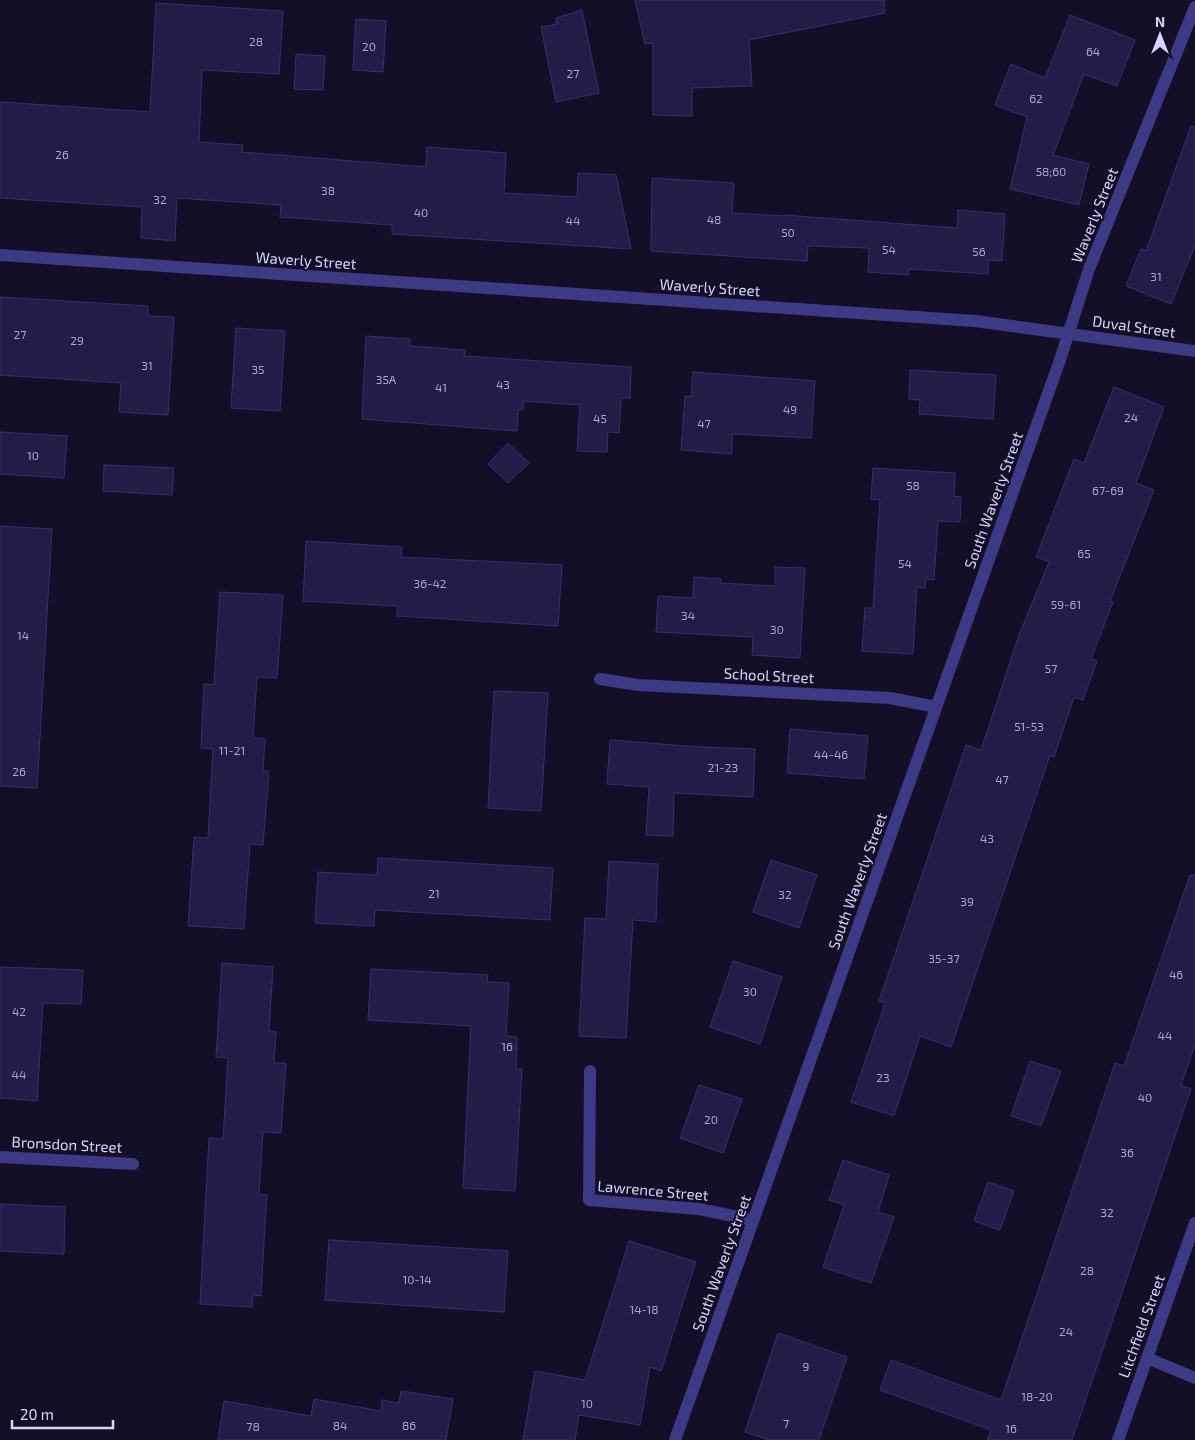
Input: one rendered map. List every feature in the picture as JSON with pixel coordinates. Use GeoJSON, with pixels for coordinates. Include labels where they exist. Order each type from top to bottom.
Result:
{"type":"FeatureCollection","features":[{"type":"Feature","properties":{"kind":"street","name":"Waverly Street"},"geometry":{"type":"LineString","coordinates":[[0,256],[975,321],[1068,334],[1089,269],[1195,7]]}},
{"type":"Feature","properties":{"kind":"street","name":"Duval Street"},"geometry":{"type":"LineString","coordinates":[[1068,334],[1195,351]]}},
{"type":"Feature","properties":{"kind":"street","name":"South Waverly Street"},"geometry":{"type":"LineString","coordinates":[[675,1440],[1068,334]]}},
{"type":"Feature","properties":{"kind":"street","name":"School Street"},"geometry":{"type":"LineString","coordinates":[[600,679],[638,685],[890,698],[936,707]]}},
{"type":"Feature","properties":{"kind":"street","name":"Lawrence Street"},"geometry":{"type":"LineString","coordinates":[[590,1071],[589,1200],[698,1209],[753,1220]]}},
{"type":"Feature","properties":{"kind":"street","name":"Bronsdon Street"},"geometry":{"type":"LineString","coordinates":[[0,1157],[133,1164]]}},
{"type":"Feature","properties":{"kind":"street","name":"Litchfield Street"},"geometry":{"type":"LineString","coordinates":[[1118,1440],[1195,1223]]}},
{"type":"Feature","properties":{"kind":"street"},"geometry":{"type":"LineString","coordinates":[[1147,1358],[1195,1378]]}},
{"type":"Feature","properties":{"kind":"building"},"geometry":{"type":"Polygon","coordinates":[[[635,0],[884,0],[885,13],[749,40],[752,86],[692,88],[692,116],[653,115],[653,43],[645,44],[635,0]]]}},
{"type":"Feature","properties":{"kind":"building"},"geometry":{"type":"Polygon","coordinates":[[[156,3],[283,11],[279,74],[202,70],[199,142],[243,145],[242,152],[426,167],[427,147],[506,153],[504,193],[577,197],[578,173],[616,175],[631,249],[392,234],[392,225],[280,217],[281,205],[177,198],[175,241],[141,238],[142,207],[0,198],[0,102],[150,112],[156,3]]]}},
{"type":"Feature","properties":{"kind":"building"},"geometry":{"type":"Polygon","coordinates":[[[582,10],[599,93],[556,102],[541,27],[557,24],[556,18],[582,10]]]}},
{"type":"Feature","properties":{"kind":"building"},"geometry":{"type":"Polygon","coordinates":[[[1070,15],[1135,40],[1117,86],[1084,74],[1053,155],[1089,164],[1079,205],[1010,189],[1027,117],[995,105],[1011,64],[1045,78],[1070,15]]]}},
{"type":"Feature","properties":{"kind":"building"},"geometry":{"type":"Polygon","coordinates":[[[356,19],[386,21],[383,72],[353,70],[356,19]]]}},
{"type":"Feature","properties":{"kind":"building"},"geometry":{"type":"Polygon","coordinates":[[[296,54],[325,56],[323,90],[294,89],[296,54]]]}},
{"type":"Feature","properties":{"kind":"building"},"geometry":{"type":"Polygon","coordinates":[[[1191,126],[1195,127],[1195,246],[1171,304],[1126,286],[1141,249],[1146,251],[1191,126]]]}},
{"type":"Feature","properties":{"kind":"building"},"geometry":{"type":"Polygon","coordinates":[[[652,178],[734,183],[732,213],[957,228],[958,210],[1005,214],[1002,261],[989,260],[988,274],[909,269],[908,275],[868,272],[869,248],[808,246],[807,261],[651,251],[652,178]]]}},
{"type":"Feature","properties":{"kind":"building"},"geometry":{"type":"Polygon","coordinates":[[[0,297],[148,306],[148,316],[174,317],[168,415],[119,412],[121,383],[0,375],[0,297]]]}},
{"type":"Feature","properties":{"kind":"building"},"geometry":{"type":"Polygon","coordinates":[[[236,328],[285,331],[280,411],[231,408],[236,328]]]}},
{"type":"Feature","properties":{"kind":"building"},"geometry":{"type":"Polygon","coordinates":[[[366,336],[410,339],[410,346],[465,350],[464,356],[631,367],[630,398],[621,398],[619,433],[608,432],[607,452],[577,451],[580,405],[523,401],[523,410],[518,410],[517,431],[362,419],[366,336]]]}},
{"type":"Feature","properties":{"kind":"building"},"geometry":{"type":"Polygon","coordinates":[[[910,370],[996,375],[993,419],[919,414],[920,400],[909,399],[910,370]]]}},
{"type":"Feature","properties":{"kind":"building"},"geometry":{"type":"Polygon","coordinates":[[[693,372],[815,381],[811,438],[732,434],[732,454],[681,450],[685,396],[691,397],[693,372]]]}},
{"type":"Feature","properties":{"kind":"building"},"geometry":{"type":"Polygon","coordinates":[[[1114,387],[1164,407],[1136,483],[1154,490],[1110,601],[1113,602],[1091,659],[1097,661],[1083,700],[1074,697],[1054,757],[1050,755],[951,1047],[920,1036],[894,1116],[851,1102],[885,1003],[879,1001],[966,745],[981,750],[1019,635],[1049,562],[1036,557],[1074,459],[1084,463],[1114,387]]]}},
{"type":"Feature","properties":{"kind":"building"},"geometry":{"type":"Polygon","coordinates":[[[0,432],[67,436],[64,478],[0,474],[0,432]]]}},
{"type":"Feature","properties":{"kind":"building"},"geometry":{"type":"Polygon","coordinates":[[[508,443],[529,463],[508,483],[488,464],[508,443]]]}},
{"type":"Feature","properties":{"kind":"building"},"geometry":{"type":"Polygon","coordinates":[[[104,465],[174,468],[172,495],[103,491],[104,465]]]}},
{"type":"Feature","properties":{"kind":"building"},"geometry":{"type":"Polygon","coordinates":[[[873,468],[955,473],[954,496],[961,497],[960,522],[938,521],[934,580],[926,579],[925,588],[917,587],[913,654],[862,651],[865,608],[873,608],[880,500],[871,499],[873,468]]]}},
{"type":"Feature","properties":{"kind":"building"},"geometry":{"type":"Polygon","coordinates":[[[0,526],[52,529],[37,788],[0,786],[0,526]]]}},
{"type":"Feature","properties":{"kind":"building"},"geometry":{"type":"Polygon","coordinates":[[[306,541],[402,547],[401,557],[562,565],[558,626],[397,616],[397,606],[303,601],[306,541]]]}},
{"type":"Feature","properties":{"kind":"building"},"geometry":{"type":"Polygon","coordinates":[[[775,567],[805,568],[800,658],[752,655],[753,637],[656,632],[658,596],[693,598],[694,577],[721,579],[720,583],[775,586],[775,567]]]}},
{"type":"Feature","properties":{"kind":"building"},"geometry":{"type":"Polygon","coordinates":[[[220,592],[283,595],[277,678],[257,677],[253,738],[265,739],[263,771],[269,771],[263,845],[250,844],[244,929],[188,926],[194,837],[208,838],[213,749],[201,748],[204,684],[214,685],[220,592]]]}},
{"type":"Feature","properties":{"kind":"building"},"geometry":{"type":"Polygon","coordinates":[[[494,691],[548,693],[541,811],[488,808],[494,691]]]}},
{"type":"Feature","properties":{"kind":"building"},"geometry":{"type":"Polygon","coordinates":[[[790,729],[868,736],[864,779],[787,773],[790,729]]]}},
{"type":"Feature","properties":{"kind":"building"},"geometry":{"type":"Polygon","coordinates":[[[610,740],[755,749],[753,797],[674,793],[673,836],[646,835],[649,787],[607,784],[610,740]]]}},
{"type":"Feature","properties":{"kind":"building"},"geometry":{"type":"Polygon","coordinates":[[[378,858],[553,868],[550,920],[375,910],[374,926],[315,923],[318,872],[377,875],[378,858]]]}},
{"type":"Feature","properties":{"kind":"building"},"geometry":{"type":"Polygon","coordinates":[[[771,860],[817,875],[799,928],[753,912],[771,860]]]}},
{"type":"Feature","properties":{"kind":"building"},"geometry":{"type":"Polygon","coordinates":[[[609,861],[658,864],[656,922],[633,920],[626,1038],[579,1036],[585,918],[606,919],[609,861]]]}},
{"type":"Feature","properties":{"kind":"building"},"geometry":{"type":"Polygon","coordinates":[[[1190,875],[1195,875],[1195,1045],[1181,1085],[1191,1089],[1072,1440],[987,1440],[991,1430],[880,1390],[891,1360],[1001,1400],[1115,1063],[1124,1066],[1190,875]]]}},
{"type":"Feature","properties":{"kind":"building"},"geometry":{"type":"Polygon","coordinates":[[[733,961],[782,977],[760,1044],[710,1027],[733,961]]]}},
{"type":"Feature","properties":{"kind":"building"},"geometry":{"type":"Polygon","coordinates":[[[222,963],[273,967],[269,1031],[276,1032],[274,1063],[286,1063],[281,1133],[263,1132],[259,1194],[267,1195],[261,1296],[253,1295],[252,1307],[200,1304],[209,1138],[223,1139],[228,1058],[216,1057],[222,963]]]}},
{"type":"Feature","properties":{"kind":"building"},"geometry":{"type":"Polygon","coordinates":[[[0,967],[83,970],[81,1004],[43,1003],[37,1101],[0,1098],[0,967]]]}},
{"type":"Feature","properties":{"kind":"building"},"geometry":{"type":"Polygon","coordinates":[[[371,969],[488,975],[487,982],[509,983],[506,1036],[517,1037],[516,1069],[522,1069],[515,1191],[463,1188],[471,1026],[368,1020],[371,969]]]}},
{"type":"Feature","properties":{"kind":"building"},"geometry":{"type":"Polygon","coordinates":[[[1030,1061],[1061,1071],[1041,1126],[1011,1116],[1030,1061]]]}},
{"type":"Feature","properties":{"kind":"building"},"geometry":{"type":"Polygon","coordinates":[[[699,1085],[742,1099],[723,1153],[680,1138],[699,1085]]]}},
{"type":"Feature","properties":{"kind":"building"},"geometry":{"type":"Polygon","coordinates":[[[843,1160],[889,1175],[878,1212],[894,1217],[871,1283],[823,1267],[844,1205],[829,1200],[843,1160]]]}},
{"type":"Feature","properties":{"kind":"building"},"geometry":{"type":"Polygon","coordinates":[[[988,1182],[1014,1191],[1000,1230],[974,1221],[988,1182]]]}},
{"type":"Feature","properties":{"kind":"building"},"geometry":{"type":"Polygon","coordinates":[[[0,1204],[65,1207],[64,1254],[0,1251],[0,1204]]]}},
{"type":"Feature","properties":{"kind":"building"},"geometry":{"type":"Polygon","coordinates":[[[329,1240],[508,1251],[504,1312],[325,1300],[329,1240]]]}},
{"type":"Feature","properties":{"kind":"building"},"geometry":{"type":"Polygon","coordinates":[[[629,1241],[696,1262],[661,1371],[650,1367],[640,1425],[579,1415],[575,1440],[523,1440],[535,1371],[585,1380],[629,1241]]]}},
{"type":"Feature","properties":{"kind":"building"},"geometry":{"type":"Polygon","coordinates":[[[778,1333],[847,1357],[819,1440],[769,1440],[745,1432],[778,1333]]]}},
{"type":"Feature","properties":{"kind":"building"},"geometry":{"type":"Polygon","coordinates":[[[401,1391],[453,1399],[446,1440],[218,1440],[224,1401],[311,1416],[314,1399],[381,1411],[382,1400],[399,1403],[401,1391]]]}}]}
